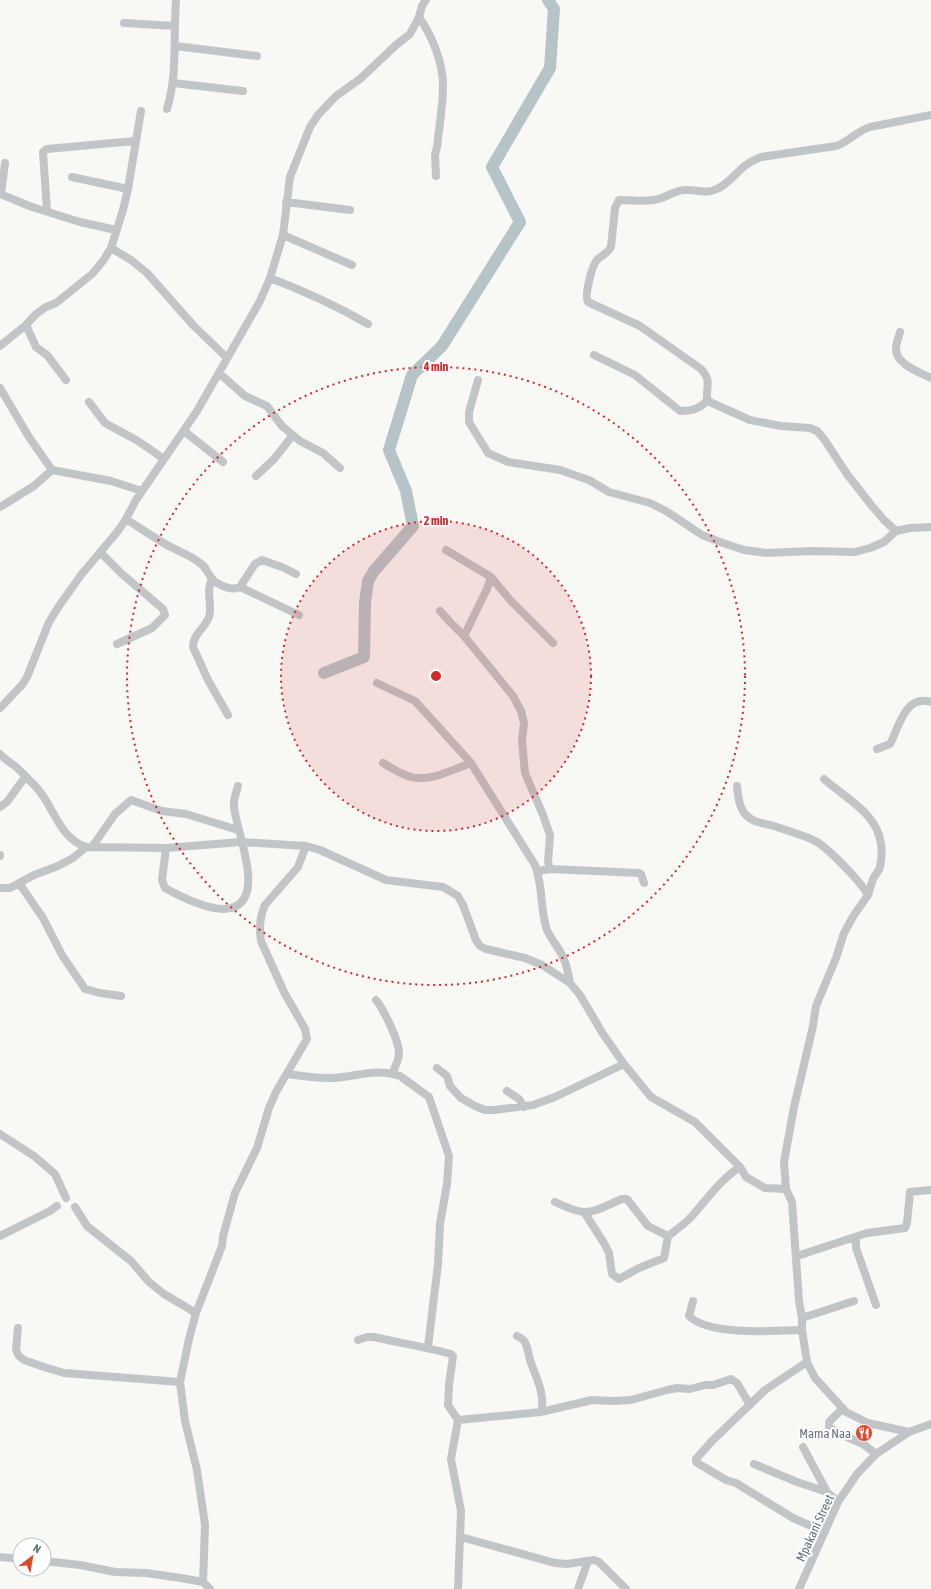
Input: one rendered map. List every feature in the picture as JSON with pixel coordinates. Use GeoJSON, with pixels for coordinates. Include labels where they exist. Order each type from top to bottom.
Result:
{"type":"FeatureCollection","features":[{"type":"Feature","properties":{"kind":"street"},"geometry":{"type":"LineString","coordinates":[[166,109],[173,83],[176,0]]}},
{"type":"Feature","properties":{"kind":"street"},"geometry":{"type":"LineString","coordinates":[[0,708],[22,685],[27,677],[49,622],[59,606],[126,519],[130,509],[208,393],[260,301],[270,278],[283,235],[290,177],[310,127],[318,115],[336,96],[360,79],[410,34],[419,18],[422,6],[426,0]]}},
{"type":"Feature","properties":{"kind":"street"},"geometry":{"type":"LineString","coordinates":[[419,18],[431,38],[439,61],[443,85],[435,155],[436,176]]}},
{"type":"Feature","properties":{"kind":"street"},"geometry":{"type":"LineString","coordinates":[[124,22],[175,26]]}},
{"type":"Feature","properties":{"kind":"street"},"geometry":{"type":"LineString","coordinates":[[175,46],[257,56]]}},
{"type":"Feature","properties":{"kind":"street"},"geometry":{"type":"LineString","coordinates":[[173,83],[243,91]]}},
{"type":"Feature","properties":{"kind":"street"},"geometry":{"type":"LineString","coordinates":[[0,346],[26,325],[36,314],[46,307],[56,303],[92,274],[104,261],[112,248],[128,189],[141,111]]}},
{"type":"Feature","properties":{"kind":"street"},"geometry":{"type":"LineString","coordinates":[[594,355],[635,375],[674,408],[680,411],[698,408],[704,405],[708,400],[709,382],[707,375],[701,369],[640,326],[588,302],[587,300],[588,288],[594,265],[597,260],[611,247],[616,202],[619,200],[644,202],[686,190],[699,192],[713,191],[720,188],[744,165],[761,157],[836,146],[862,130],[870,127],[931,115]]}},
{"type":"Feature","properties":{"kind":"street"},"geometry":{"type":"LineString","coordinates":[[47,211],[43,152],[47,149],[136,141]]}},
{"type":"Feature","properties":{"kind":"street"},"geometry":{"type":"LineString","coordinates":[[5,163],[1,194],[32,207],[80,222],[116,230]]}},
{"type":"Feature","properties":{"kind":"street"},"geometry":{"type":"LineString","coordinates":[[72,177],[128,189]]}},
{"type":"Feature","properties":{"kind":"street"},"geometry":{"type":"LineString","coordinates":[[286,202],[350,210]]}},
{"type":"Feature","properties":{"kind":"street"},"geometry":{"type":"LineString","coordinates":[[283,235],[352,266]]}},
{"type":"Feature","properties":{"kind":"street"},"geometry":{"type":"LineString","coordinates":[[112,248],[131,260],[147,273],[193,325],[227,358]]}},
{"type":"Feature","properties":{"kind":"street"},"geometry":{"type":"LineString","coordinates":[[270,278],[295,287],[342,309],[368,324]]}},
{"type":"Feature","properties":{"kind":"street"},"geometry":{"type":"LineString","coordinates":[[26,325],[36,347],[47,355],[66,380]]}},
{"type":"Feature","properties":{"kind":"street"},"geometry":{"type":"LineString","coordinates":[[900,332],[896,348],[899,360],[912,369],[931,378]]}},
{"type":"Feature","properties":{"kind":"street"},"geometry":{"type":"LineString","coordinates":[[218,373],[245,396],[267,406],[278,422],[300,441],[323,453],[340,468]]}},
{"type":"Feature","properties":{"kind":"street"},"geometry":{"type":"LineString","coordinates":[[478,380],[469,412],[469,422],[488,454],[508,462],[560,470],[589,480],[609,492],[650,503],[666,511],[702,535],[744,550],[767,553],[811,551],[855,552],[884,542],[896,531],[910,528],[931,527]]}},
{"type":"Feature","properties":{"kind":"street"},"geometry":{"type":"LineString","coordinates":[[0,388],[29,437],[52,470],[111,481],[142,491]]}},
{"type":"Feature","properties":{"kind":"street"},"geometry":{"type":"LineString","coordinates":[[708,400],[736,415],[750,420],[781,426],[810,428],[817,431],[864,496],[884,520],[896,531]]}},
{"type":"Feature","properties":{"kind":"street"},"geometry":{"type":"LineString","coordinates":[[89,402],[105,423],[138,441],[164,458]]}},
{"type":"Feature","properties":{"kind":"street"},"geometry":{"type":"LineString","coordinates":[[184,430],[223,462]]}},
{"type":"Feature","properties":{"kind":"street"},"geometry":{"type":"LineString","coordinates":[[256,476],[274,459],[293,434]]}},
{"type":"Feature","properties":{"kind":"street"},"geometry":{"type":"LineString","coordinates":[[0,507],[34,486],[52,470]]}},
{"type":"Feature","properties":{"kind":"street"},"geometry":{"type":"LineString","coordinates":[[126,519],[202,564],[216,583],[232,589],[240,587],[299,615]]}},
{"type":"Feature","properties":{"kind":"street"},"geometry":{"type":"LineString","coordinates":[[446,550],[491,577],[511,601],[553,643]]}},
{"type":"Feature","properties":{"kind":"street"},"geometry":{"type":"LineString","coordinates":[[100,552],[122,574],[163,609],[165,615],[152,628],[117,644]]}},
{"type":"Feature","properties":{"kind":"street"},"geometry":{"type":"LineString","coordinates":[[240,587],[255,564],[262,560],[296,574]]}},
{"type":"Feature","properties":{"kind":"street"},"geometry":{"type":"LineString","coordinates":[[464,636],[491,577]]}},
{"type":"Feature","properties":{"kind":"street"},"geometry":{"type":"LineString","coordinates":[[212,579],[208,593],[211,608],[208,618],[196,636],[193,647],[208,680],[228,715]]}},
{"type":"Feature","properties":{"kind":"street"},"geometry":{"type":"LineString","coordinates":[[440,611],[464,636],[518,702],[522,711],[524,723],[522,741],[525,773],[543,814],[550,835],[548,862],[550,868]]}},
{"type":"Feature","properties":{"kind":"street"},"geometry":{"type":"LineString","coordinates":[[378,683],[415,701],[471,763],[538,871],[542,888],[545,926],[549,936],[562,954],[567,966],[570,983]]}},
{"type":"Feature","properties":{"kind":"street"},"geometry":{"type":"LineString","coordinates":[[877,749],[890,744],[898,724],[909,705],[918,700],[931,702]]}},
{"type":"Feature","properties":{"kind":"street"},"geometry":{"type":"LineString","coordinates":[[0,754],[16,767],[37,788],[46,800],[58,822],[70,838],[76,843],[89,847],[166,848],[241,842],[306,846],[320,850],[386,880],[443,887],[458,896],[463,905],[476,940],[480,946],[486,949],[525,958],[542,965],[570,983],[580,995],[603,1034],[624,1064],[651,1097],[696,1122],[740,1167],[746,1177],[764,1188],[786,1189]]}},
{"type":"Feature","properties":{"kind":"street"},"geometry":{"type":"LineString","coordinates":[[383,763],[405,775],[420,778],[446,772],[471,763]]}},
{"type":"Feature","properties":{"kind":"street"},"geometry":{"type":"LineString","coordinates":[[0,807],[7,802],[25,777]]}},
{"type":"Feature","properties":{"kind":"street"},"geometry":{"type":"LineString","coordinates":[[824,779],[870,817],[878,832],[881,844],[880,867],[873,879],[868,895],[844,933],[836,958],[816,1006],[813,1026],[789,1131],[784,1162],[786,1189],[792,1202],[802,1330],[808,1362],[815,1378],[846,1412],[868,1423],[909,1432]]}},
{"type":"Feature","properties":{"kind":"street"},"geometry":{"type":"LineString","coordinates":[[166,848],[162,880],[165,888],[213,909],[224,910],[241,903],[247,894],[248,872],[233,806],[238,786]]}},
{"type":"Feature","properties":{"kind":"street"},"geometry":{"type":"LineString","coordinates":[[737,786],[739,803],[744,814],[753,821],[773,826],[816,842],[828,850],[863,886],[868,895]]}},
{"type":"Feature","properties":{"kind":"street"},"geometry":{"type":"LineString","coordinates":[[0,888],[10,888],[34,875],[66,862],[89,847],[115,814],[131,800],[158,809],[186,814],[238,830]]}},
{"type":"Feature","properties":{"kind":"street"},"geometry":{"type":"LineString","coordinates":[[203,1582],[205,1525],[197,1470],[185,1421],[180,1382],[196,1313],[222,1246],[223,1236],[236,1193],[257,1148],[269,1108],[276,1092],[306,1044],[307,1036],[284,992],[261,941],[261,923],[262,912],[265,905],[298,867],[306,846]]}},
{"type":"Feature","properties":{"kind":"street"},"geometry":{"type":"LineString","coordinates":[[538,871],[550,868],[639,873],[641,874],[644,883]]}},
{"type":"Feature","properties":{"kind":"street"},"geometry":{"type":"LineString","coordinates":[[19,883],[44,918],[62,955],[85,989],[121,996]]}},
{"type":"Feature","properties":{"kind":"street"},"geometry":{"type":"LineString","coordinates":[[376,1000],[384,1012],[399,1050],[397,1063],[392,1074]]}},
{"type":"Feature","properties":{"kind":"street"},"geometry":{"type":"LineString","coordinates":[[437,1068],[447,1076],[453,1089],[462,1098],[485,1110],[494,1110],[524,1107],[555,1097],[624,1064]]}},
{"type":"Feature","properties":{"kind":"street"},"geometry":{"type":"LineString","coordinates":[[288,1074],[330,1078],[370,1072],[392,1074],[400,1076],[429,1097],[449,1156],[447,1184],[440,1224],[438,1264],[428,1347]]}},
{"type":"Feature","properties":{"kind":"street"},"geometry":{"type":"LineString","coordinates":[[507,1091],[519,1099],[524,1107]]}},
{"type":"Feature","properties":{"kind":"street"},"geometry":{"type":"LineString","coordinates":[[0,1134],[34,1156],[55,1174],[66,1198]]}},
{"type":"Feature","properties":{"kind":"street"},"geometry":{"type":"LineString","coordinates":[[584,1212],[609,1253],[612,1274],[619,1279],[639,1268],[664,1258],[668,1236],[691,1217],[702,1202],[731,1173],[740,1167]]}},
{"type":"Feature","properties":{"kind":"street"},"geometry":{"type":"LineString","coordinates":[[797,1256],[867,1234],[905,1228],[907,1224],[910,1192],[931,1190]]}},
{"type":"Feature","properties":{"kind":"street"},"geometry":{"type":"LineString","coordinates":[[555,1202],[576,1211],[593,1212],[622,1199],[627,1199],[648,1226],[668,1236]]}},
{"type":"Feature","properties":{"kind":"street"},"geometry":{"type":"LineString","coordinates":[[0,1236],[57,1206]]}},
{"type":"Feature","properties":{"kind":"street"},"geometry":{"type":"LineString","coordinates":[[75,1207],[87,1226],[131,1261],[150,1282],[164,1294],[196,1313]]}},
{"type":"Feature","properties":{"kind":"street"},"geometry":{"type":"LineString","coordinates":[[856,1237],[856,1248],[876,1305]]}},
{"type":"Feature","properties":{"kind":"street"},"geometry":{"type":"LineString","coordinates":[[693,1300],[689,1316],[701,1325],[764,1332],[802,1330]]}},
{"type":"Feature","properties":{"kind":"street"},"geometry":{"type":"LineString","coordinates":[[802,1318],[854,1301]]}},
{"type":"Feature","properties":{"kind":"street"},"geometry":{"type":"LineString","coordinates":[[18,1328],[16,1350],[19,1356],[24,1360],[44,1367],[64,1373],[180,1382]]}},
{"type":"Feature","properties":{"kind":"street"},"geometry":{"type":"LineString","coordinates":[[517,1336],[525,1342],[527,1346],[529,1358],[540,1389],[542,1407],[541,1412]]}},
{"type":"Feature","properties":{"kind":"street"},"geometry":{"type":"LineString","coordinates":[[358,1340],[367,1337],[374,1337],[416,1347],[428,1347],[451,1354],[453,1356],[448,1392],[448,1405],[458,1420],[451,1459],[461,1511],[458,1589]]}},
{"type":"Feature","properties":{"kind":"street"},"geometry":{"type":"LineString","coordinates":[[808,1362],[765,1390],[712,1441],[698,1456],[696,1462],[726,1480],[736,1483],[792,1518],[825,1532]]}},
{"type":"Feature","properties":{"kind":"street"},"geometry":{"type":"LineString","coordinates":[[458,1420],[541,1412],[592,1400],[614,1401],[636,1399],[667,1390],[677,1388],[690,1389],[705,1384],[713,1385],[731,1379],[737,1383],[750,1404]]}},
{"type":"Feature","properties":{"kind":"street"},"geometry":{"type":"LineString","coordinates":[[843,1408],[829,1422],[829,1427],[838,1433],[862,1444],[876,1454]]}},
{"type":"Feature","properties":{"kind":"street","name":"Mpakani Street"},"geometry":{"type":"LineString","coordinates":[[799,1589],[838,1502],[857,1474],[876,1454],[909,1432],[930,1426]]}},
{"type":"Feature","properties":{"kind":"street"},"geometry":{"type":"LineString","coordinates":[[803,1447],[827,1492],[838,1502]]}},
{"type":"Feature","properties":{"kind":"street"},"geometry":{"type":"LineString","coordinates":[[754,1464],[797,1482],[827,1492]]}},
{"type":"Feature","properties":{"kind":"street"},"geometry":{"type":"LineString","coordinates":[[461,1537],[555,1563],[567,1564],[594,1560],[599,1562],[626,1589]]}},
{"type":"Feature","properties":{"kind":"street"},"geometry":{"type":"LineString","coordinates":[[0,1557],[12,1558]]}},
{"type":"Feature","properties":{"kind":"street"},"geometry":{"type":"LineString","coordinates":[[578,1589],[588,1561]]}},
{"type":"Feature","properties":{"kind":"street"},"geometry":{"type":"LineString","coordinates":[[52,1562],[80,1565],[116,1572],[146,1573],[181,1578],[203,1582],[210,1589]]}},
{"type":"Feature","properties":{"kind":"waterway"},"geometry":{"type":"LineString","coordinates":[[324,673],[364,657],[365,603],[368,581],[374,571],[413,526],[406,491],[389,450],[412,375],[442,346],[520,222],[492,167],[550,68],[554,9],[548,0]]}},
{"type":"Feature","properties":{"kind":"place","name":"Mama Naa"},"geometry":{"type":"Point","coordinates":[864,1433]}}]}
